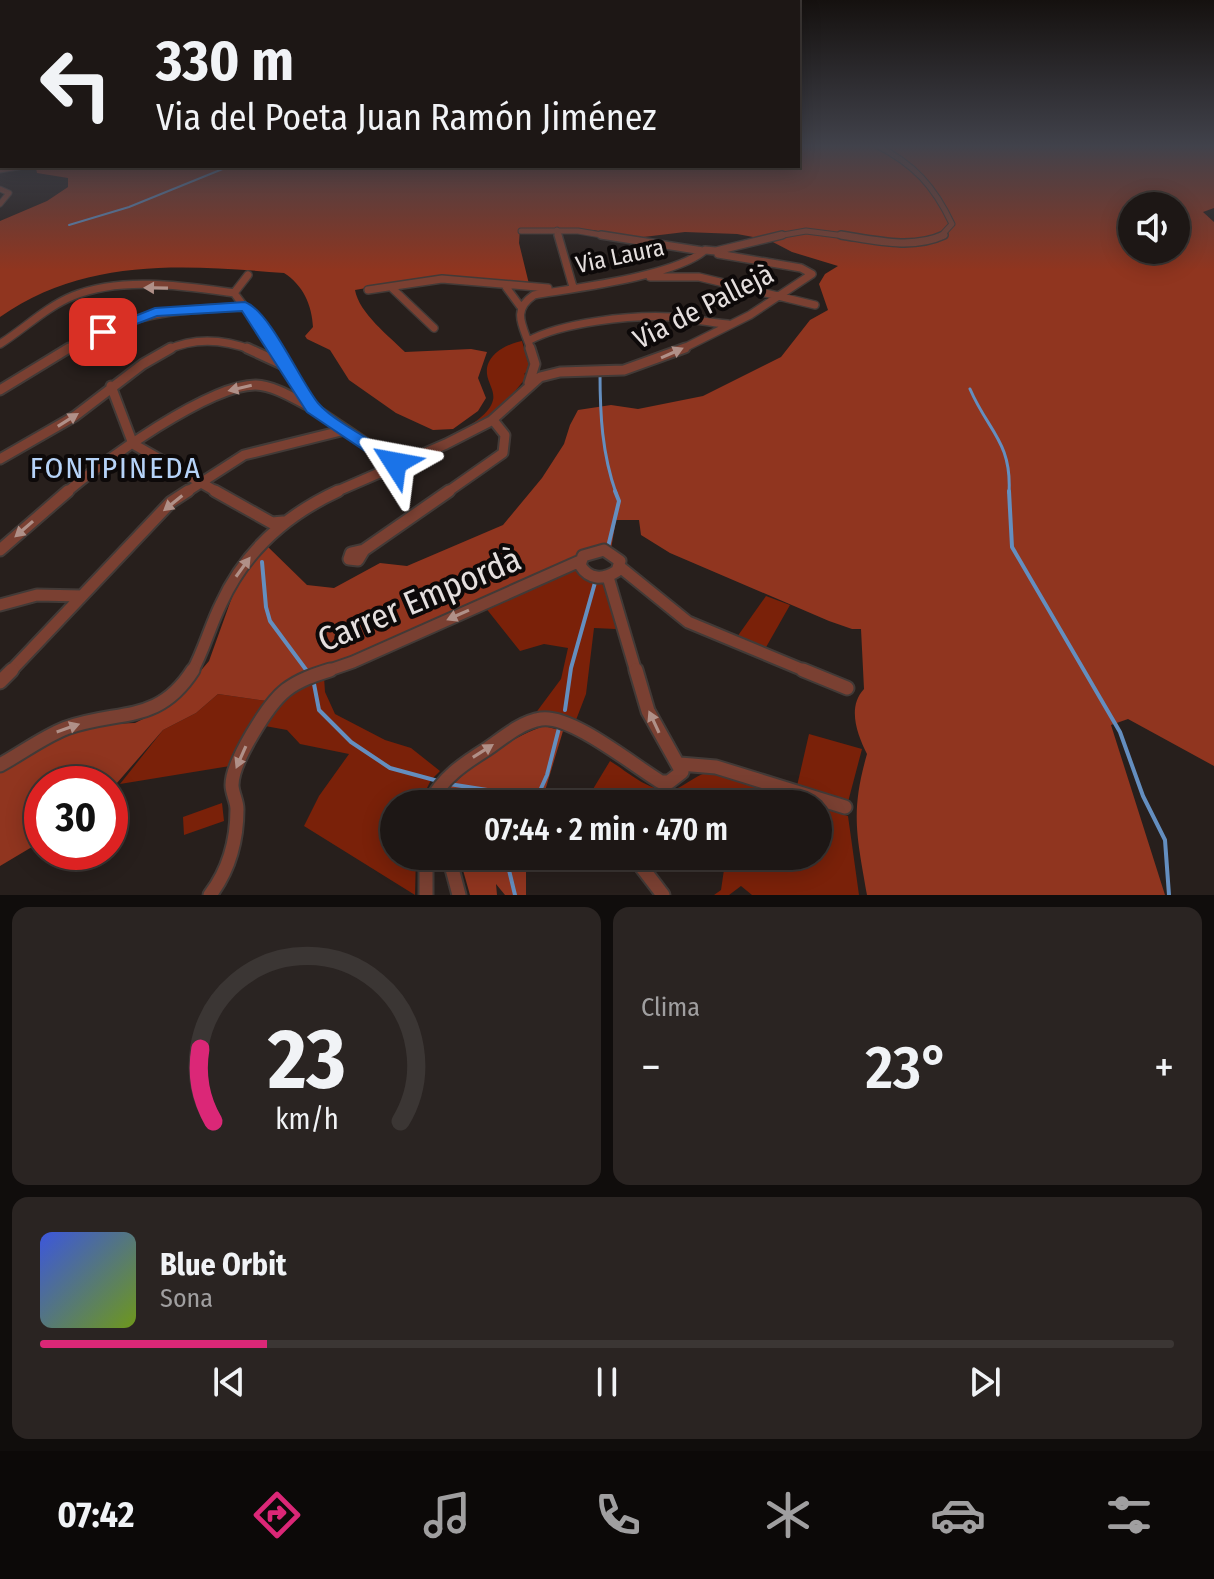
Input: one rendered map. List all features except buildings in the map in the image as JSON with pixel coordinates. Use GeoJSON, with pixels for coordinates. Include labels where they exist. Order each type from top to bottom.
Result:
{"type":"FeatureCollection","features":[{"type":"Feature","properties":{"kind":"street"},"geometry":{"type":"LineString","coordinates":[[521,231],[578,231],[703,253],[717,253],[807,231],[905,243],[936,239],[946,234],[952,224],[931,187]]}},
{"type":"Feature","properties":{"kind":"street"},"geometry":{"type":"LineString","coordinates":[[0,189],[9,193],[0,204]]}},
{"type":"Feature","properties":{"kind":"street"},"geometry":{"type":"LineString","coordinates":[[557,230],[573,287]]}},
{"type":"Feature","properties":{"kind":"street","name":"Via Laura"},"geometry":{"type":"LineString","coordinates":[[520,306],[529,297],[545,291],[627,279],[703,253]]}},
{"type":"Feature","properties":{"kind":"street","name":"Via de Pallejà"},"geometry":{"type":"LineString","coordinates":[[0,765],[65,729],[147,712],[174,694],[200,662],[220,605],[251,555],[285,522],[323,498],[493,420],[529,383],[556,373],[635,368],[715,328],[732,324],[811,276],[811,272],[717,253]]}},
{"type":"Feature","properties":{"kind":"street"},"geometry":{"type":"LineString","coordinates":[[234,293],[248,275]]}},
{"type":"Feature","properties":{"kind":"street"},"geometry":{"type":"LineString","coordinates":[[627,279],[699,277],[815,305]]}},
{"type":"Feature","properties":{"kind":"street"},"geometry":{"type":"LineString","coordinates":[[368,290],[393,289],[442,279],[506,287],[559,289]]}},
{"type":"Feature","properties":{"kind":"street"},"geometry":{"type":"LineString","coordinates":[[506,287],[520,306],[535,364],[529,383]]}},
{"type":"Feature","properties":{"kind":"street"},"geometry":{"type":"LineString","coordinates":[[0,344],[56,305],[87,291],[134,288],[234,293],[313,408]]}},
{"type":"Feature","properties":{"kind":"street"},"geometry":{"type":"LineString","coordinates":[[393,289],[434,328]]}},
{"type":"Feature","properties":{"kind":"street"},"geometry":{"type":"LineString","coordinates":[[0,390],[103,332],[138,317],[155,312],[245,307]]}},
{"type":"Feature","properties":{"kind":"street"},"geometry":{"type":"LineString","coordinates":[[528,341],[544,333],[661,317],[715,328]]}},
{"type":"Feature","properties":{"kind":"street"},"geometry":{"type":"LineString","coordinates":[[524,329],[544,333]]}},
{"type":"Feature","properties":{"kind":"street"},"geometry":{"type":"LineString","coordinates":[[0,459],[85,409],[131,369],[194,341],[213,339],[236,345],[286,366]]}},
{"type":"Feature","properties":{"kind":"street"},"geometry":{"type":"LineString","coordinates":[[535,364],[556,373]]}},
{"type":"Feature","properties":{"kind":"street"},"geometry":{"type":"LineString","coordinates":[[0,550],[97,466],[209,398],[254,385],[270,388],[313,408],[395,463]]}},
{"type":"Feature","properties":{"kind":"street"},"geometry":{"type":"LineString","coordinates":[[111,386],[133,444],[272,523],[285,522]]}},
{"type":"Feature","properties":{"kind":"street"},"geometry":{"type":"LineString","coordinates":[[364,550],[500,456],[507,441],[501,425],[493,420]]}},
{"type":"Feature","properties":{"kind":"street"},"geometry":{"type":"LineString","coordinates":[[0,682],[171,502],[244,455],[345,430]]}},
{"type":"Feature","properties":{"kind":"street"},"geometry":{"type":"LineString","coordinates":[[620,567],[608,577],[589,576],[583,572],[580,561],[589,552],[604,550],[616,556],[620,567],[688,622],[847,688]]}},
{"type":"Feature","properties":{"kind":"street","name":"Carrer Empordà"},"geometry":{"type":"LineString","coordinates":[[210,895],[223,878],[234,848],[237,807],[232,784],[237,765],[267,711],[283,692],[305,678],[353,662],[580,561]]}},
{"type":"Feature","properties":{"kind":"street"},"geometry":{"type":"LineString","coordinates":[[437,790],[445,777],[511,734],[543,718],[554,718],[579,731],[661,782],[669,782],[682,772],[648,711],[608,577]]}},
{"type":"Feature","properties":{"kind":"street"},"geometry":{"type":"LineString","coordinates":[[0,605],[37,595],[82,596]]}},
{"type":"Feature","properties":{"kind":"street"},"geometry":{"type":"LineString","coordinates":[[680,764],[716,767],[845,807]]}},
{"type":"Feature","properties":{"kind":"street"},"geometry":{"type":"LineString","coordinates":[[426,870],[426,895]]}},
{"type":"Feature","properties":{"kind":"street"},"geometry":{"type":"LineString","coordinates":[[452,870],[459,895]]}},
{"type":"Feature","properties":{"kind":"street"},"geometry":{"type":"LineString","coordinates":[[644,870],[663,895]]}},
{"type":"Feature","properties":{"kind":"shaded area"},"geometry":{"type":"Polygon","coordinates":[[[68,187],[1214,187],[1214,208],[1203,212],[1214,222],[1214,766],[1128,719],[1111,725],[1165,895],[867,895],[857,824],[858,793],[867,754],[855,721],[856,704],[864,689],[861,629],[829,621],[670,553],[641,535],[639,520],[616,520],[611,549],[579,555],[312,670],[277,691],[267,701],[218,694],[196,713],[163,730],[128,770],[128,766],[24,766],[24,852],[0,866],[0,768],[83,725],[135,723],[159,711],[182,693],[209,661],[236,586],[266,545],[307,585],[334,588],[380,563],[407,566],[503,525],[542,478],[564,444],[578,410],[611,405],[638,409],[703,396],[781,357],[810,320],[828,310],[819,284],[825,274],[838,266],[792,252],[769,240],[737,234],[685,232],[635,238],[593,230],[520,228],[519,243],[529,284],[440,275],[355,290],[368,316],[405,352],[471,349],[487,352],[478,378],[486,398],[478,411],[453,429],[433,430],[396,413],[349,380],[330,350],[307,339],[305,336],[313,327],[311,311],[301,290],[284,273],[173,268],[101,275],[33,298],[0,317],[0,221],[47,201],[68,187]]]}},
{"type":"Feature","properties":{"kind":"shaded area"},"geometry":{"type":"Polygon","coordinates":[[[522,341],[530,369],[524,374],[527,376],[525,379],[497,413],[461,432],[488,410],[493,400],[487,374],[489,361],[503,348],[522,341]]]}},
{"type":"Feature","properties":{"kind":"shaded area"},"geometry":{"type":"Polygon","coordinates":[[[571,570],[605,586],[616,629],[594,628],[586,694],[576,720],[557,712],[535,714],[561,679],[568,648],[544,644],[520,651],[485,607],[571,570]]]}},
{"type":"Feature","properties":{"kind":"shaded area"},"geometry":{"type":"Polygon","coordinates":[[[766,596],[790,605],[765,649],[737,637],[766,596]]]}},
{"type":"Feature","properties":{"kind":"shaded area"},"geometry":{"type":"Polygon","coordinates":[[[324,677],[325,692],[335,714],[385,740],[411,748],[440,771],[426,790],[380,790],[380,870],[416,870],[415,895],[304,826],[319,796],[349,754],[300,744],[287,730],[265,726],[290,693],[324,677]]]}},
{"type":"Feature","properties":{"kind":"shaded area"},"geometry":{"type":"Polygon","coordinates":[[[218,694],[267,701],[230,766],[128,783],[128,774],[163,730],[196,713],[218,694]]]}},
{"type":"Feature","properties":{"kind":"shaded area"},"geometry":{"type":"Polygon","coordinates":[[[544,726],[563,731],[545,790],[448,790],[485,758],[544,726]]]}},
{"type":"Feature","properties":{"kind":"shaded area"},"geometry":{"type":"Polygon","coordinates":[[[809,734],[862,749],[848,802],[832,797],[832,790],[810,790],[797,786],[809,734]]]}},
{"type":"Feature","properties":{"kind":"shaded area"},"geometry":{"type":"Polygon","coordinates":[[[610,761],[644,783],[662,790],[592,790],[610,761]]]}},
{"type":"Feature","properties":{"kind":"shaded area"},"geometry":{"type":"Polygon","coordinates":[[[709,772],[765,790],[671,790],[709,772]]]}},
{"type":"Feature","properties":{"kind":"shaded area"},"geometry":{"type":"Polygon","coordinates":[[[222,803],[224,821],[184,835],[183,817],[222,803]]]}},
{"type":"Feature","properties":{"kind":"shaded area"},"geometry":{"type":"Polygon","coordinates":[[[832,811],[848,816],[859,895],[752,895],[741,886],[729,895],[714,895],[721,890],[724,870],[832,870],[832,811]]]}},
{"type":"Feature","properties":{"kind":"shaded area"},"geometry":{"type":"Polygon","coordinates":[[[463,870],[526,870],[526,895],[505,895],[496,884],[497,895],[470,895],[463,870]]]}},
{"type":"Feature","properties":{"kind":"waterway"},"geometry":{"type":"LineString","coordinates":[[69,225],[129,207],[179,187]]}},
{"type":"Feature","properties":{"kind":"waterway"},"geometry":{"type":"LineString","coordinates":[[600,373],[603,434],[616,493]]}},
{"type":"Feature","properties":{"kind":"waterway"},"geometry":{"type":"LineString","coordinates":[[970,389],[1003,449],[1009,491]]}},
{"type":"Feature","properties":{"kind":"waterway"},"geometry":{"type":"LineString","coordinates":[[608,547],[619,501],[615,491]]}},
{"type":"Feature","properties":{"kind":"waterway"},"geometry":{"type":"LineString","coordinates":[[1009,491],[1012,547],[1120,732],[1143,796],[1165,840],[1169,895]]}},
{"type":"Feature","properties":{"kind":"waterway"},"geometry":{"type":"LineString","coordinates":[[262,562],[270,621],[307,671]]}},
{"type":"Feature","properties":{"kind":"waterway"},"geometry":{"type":"LineString","coordinates":[[565,710],[571,668],[596,579]]}},
{"type":"Feature","properties":{"kind":"waterway"},"geometry":{"type":"LineString","coordinates":[[314,684],[319,710],[351,742],[390,768],[438,781]]}},
{"type":"Feature","properties":{"kind":"waterway"},"geometry":{"type":"LineString","coordinates":[[540,790],[559,728]]}},
{"type":"Feature","properties":{"kind":"waterway"},"geometry":{"type":"LineString","coordinates":[[449,784],[487,790]]}},
{"type":"Feature","properties":{"kind":"waterway"},"geometry":{"type":"LineString","coordinates":[[509,870],[515,895]]}},
{"type":"Feature","properties":{"kind":"district","name":"FONTPINEDA"},"geometry":{"type":"Point","coordinates":[116,468]}},
{"type":"Feature","properties":{"kind":"route"},"geometry":{"type":"LineString","coordinates":[[103,332],[155,312],[245,307],[262,327],[313,408],[395,463]]}}]}
